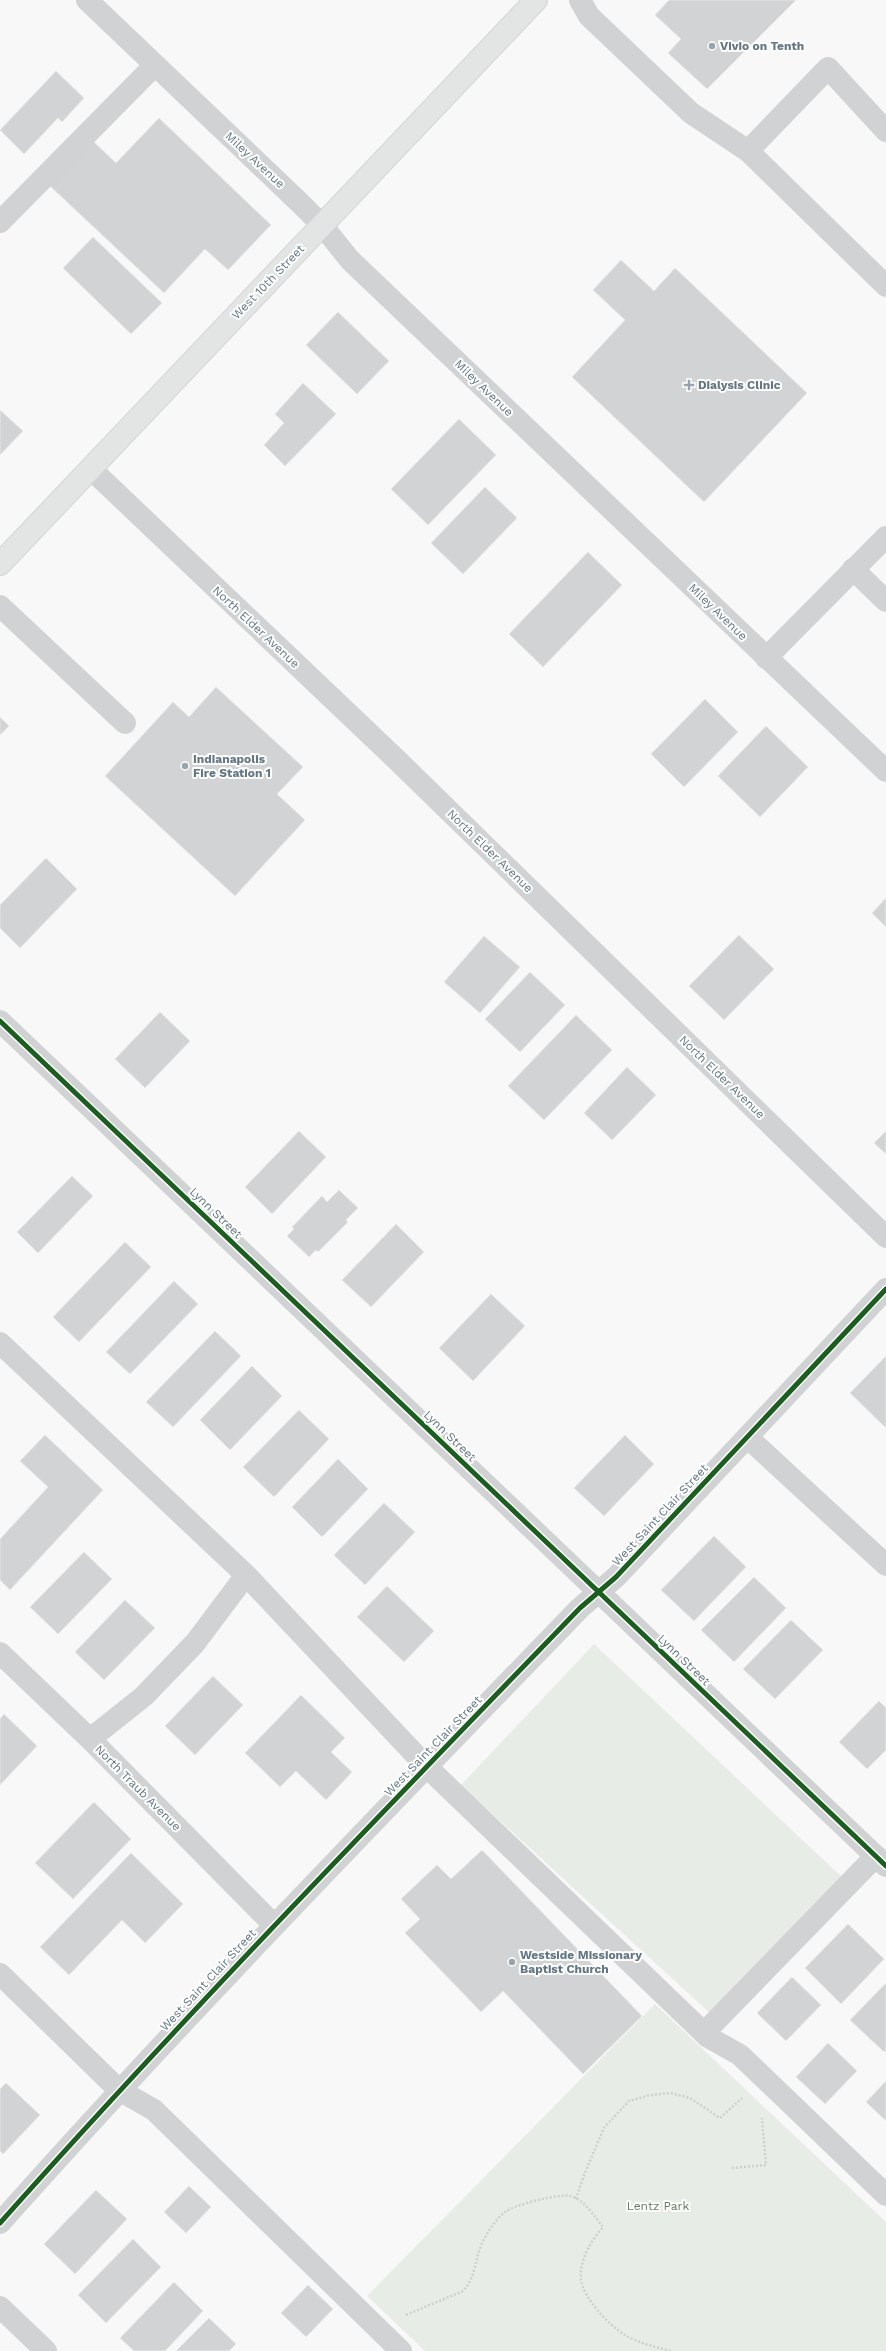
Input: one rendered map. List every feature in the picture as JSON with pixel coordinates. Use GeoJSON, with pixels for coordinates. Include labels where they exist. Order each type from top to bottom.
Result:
{"type":"FeatureCollection","features":[{"type":"Feature","properties":{"kind":"main road","name":"West 10th Street"},"geometry":{"type":"LineString","coordinates":[[0,564],[536,0]]}},
{"type":"Feature","properties":{"kind":"street","name":"Miley Avenue"},"geometry":{"type":"LineString","coordinates":[[87,0],[322,225],[350,260],[886,772]]}},
{"type":"Feature","properties":{"kind":"street"},"geometry":{"type":"LineString","coordinates":[[580,0],[588,16],[691,113],[748,151],[886,286]]}},
{"type":"Feature","properties":{"kind":"street"},"geometry":{"type":"LineString","coordinates":[[0,222],[154,65]]}},
{"type":"Feature","properties":{"kind":"street"},"geometry":{"type":"LineString","coordinates":[[748,151],[828,68],[886,131]]}},
{"type":"Feature","properties":{"kind":"street","name":"North Elder Avenue"},"geometry":{"type":"LineString","coordinates":[[91,469],[398,761],[886,1237]]}},
{"type":"Feature","properties":{"kind":"street"},"geometry":{"type":"LineString","coordinates":[[766,658],[886,537]]}},
{"type":"Feature","properties":{"kind":"street"},"geometry":{"type":"LineString","coordinates":[[854,569],[886,601]]}},
{"type":"Feature","properties":{"kind":"street"},"geometry":{"type":"LineString","coordinates":[[0,606],[126,723]]}},
{"type":"Feature","properties":{"kind":"street","name":"Lynn Street"},"geometry":{"type":"LineString","coordinates":[[0,1021],[881,1862]]}},
{"type":"Feature","properties":{"kind":"street","name":"West Saint Clair Street"},"geometry":{"type":"LineString","coordinates":[[0,2223],[119,2090],[274,1925],[580,1608],[616,1577],[886,1289]]}},
{"type":"Feature","properties":{"kind":"street"},"geometry":{"type":"LineString","coordinates":[[0,1343],[246,1575],[427,1767],[704,2033],[740,2055],[761,2080],[886,2195]]}},
{"type":"Feature","properties":{"kind":"street"},"geometry":{"type":"LineString","coordinates":[[747,1437],[886,1565]]}},
{"type":"Feature","properties":{"kind":"street"},"geometry":{"type":"LineString","coordinates":[[90,1739],[144,1696],[190,1648],[246,1575]]}},
{"type":"Feature","properties":{"kind":"street","name":"North Traub Avenue"},"geometry":{"type":"LineString","coordinates":[[0,1653],[90,1739],[274,1925]]}},
{"type":"Feature","properties":{"kind":"street"},"geometry":{"type":"LineString","coordinates":[[704,2033],[881,1862]]}},
{"type":"Feature","properties":{"kind":"street"},"geometry":{"type":"LineString","coordinates":[[0,1974],[119,2090],[154,2110],[401,2351]]}},
{"type":"Feature","properties":{"kind":"street"},"geometry":{"type":"LineString","coordinates":[[0,2307],[46,2351]]}},
{"type":"Feature","properties":{"kind":"path"},"geometry":{"type":"LineString","coordinates":[[732,2168],[766,2165],[761,2080]]}},
{"type":"Feature","properties":{"kind":"path"},"geometry":{"type":"LineString","coordinates":[[576,2200],[584,2175],[604,2128],[629,2101],[650,2095],[672,2094],[690,2098],[720,2118],[761,2080]]}},
{"type":"Feature","properties":{"kind":"path"},"geometry":{"type":"LineString","coordinates":[[376,2328],[463,2291],[470,2284],[483,2242],[496,2221],[506,2211],[544,2198],[570,2196],[584,2204],[603,2227],[592,2241],[584,2259],[581,2280],[589,2298],[605,2318],[624,2334],[640,2342],[671,2351]]}},
{"type":"Feature","properties":{"kind":"green space"},"geometry":{"type":"Polygon","coordinates":[[[594,1644],[843,1878],[713,2016],[461,1785],[594,1644]]]}},
{"type":"Feature","properties":{"kind":"green space","name":"Lentz Park"},"geometry":{"type":"Polygon","coordinates":[[[655,2004],[886,2222],[886,2351],[425,2351],[367,2296],[655,2004]]]}},
{"type":"Feature","properties":{"kind":"building","name":"Vivio on Tenth"},"geometry":{"type":"Polygon","coordinates":[[[669,0],[796,0],[707,89],[668,53],[681,39],[655,15],[669,0]]]}},
{"type":"Feature","properties":{"kind":"building"},"geometry":{"type":"Polygon","coordinates":[[[56,71],[84,98],[62,122],[58,118],[24,154],[0,130],[56,71]]]}},
{"type":"Feature","properties":{"kind":"building"},"geometry":{"type":"Polygon","coordinates":[[[159,118],[271,225],[228,270],[205,249],[164,293],[50,186],[93,141],[116,163],[159,118]]]}},
{"type":"Feature","properties":{"kind":"building"},"geometry":{"type":"Polygon","coordinates":[[[93,237],[162,303],[131,334],[63,268],[93,237]]]}},
{"type":"Feature","properties":{"kind":"building","name":"Dialysis Clinic"},"geometry":{"type":"Polygon","coordinates":[[[621,260],[654,291],[675,268],[807,393],[704,502],[572,377],[625,320],[593,290],[621,260]]]}},
{"type":"Feature","properties":{"kind":"building"},"geometry":{"type":"Polygon","coordinates":[[[338,312],[389,361],[357,394],[306,345],[338,312]]]}},
{"type":"Feature","properties":{"kind":"building"},"geometry":{"type":"Polygon","coordinates":[[[303,383],[336,414],[285,466],[264,445],[284,423],[275,414],[303,383]]]}},
{"type":"Feature","properties":{"kind":"building"},"geometry":{"type":"Polygon","coordinates":[[[0,410],[23,431],[0,455],[0,410]]]}},
{"type":"Feature","properties":{"kind":"building"},"geometry":{"type":"Polygon","coordinates":[[[459,419],[496,455],[428,525],[391,489],[459,419]]]}},
{"type":"Feature","properties":{"kind":"building"},"geometry":{"type":"Polygon","coordinates":[[[485,487],[517,518],[463,574],[431,543],[485,487]]]}},
{"type":"Feature","properties":{"kind":"building"},"geometry":{"type":"Polygon","coordinates":[[[588,552],[622,585],[543,667],[509,634],[588,552]]]}},
{"type":"Feature","properties":{"kind":"building"},"geometry":{"type":"Polygon","coordinates":[[[216,687],[303,767],[277,794],[305,820],[235,896],[105,776],[173,702],[189,717],[216,687]]]}},
{"type":"Feature","properties":{"kind":"building"},"geometry":{"type":"Polygon","coordinates":[[[705,699],[738,732],[684,787],[651,754],[705,699]]]}},
{"type":"Feature","properties":{"kind":"building"},"geometry":{"type":"Polygon","coordinates":[[[0,717],[9,726],[0,735],[0,717]]]}},
{"type":"Feature","properties":{"kind":"building"},"geometry":{"type":"Polygon","coordinates":[[[766,726],[808,767],[760,817],[718,776],[766,726]]]}},
{"type":"Feature","properties":{"kind":"building"},"geometry":{"type":"Polygon","coordinates":[[[46,858],[77,889],[20,948],[0,928],[0,905],[46,858]]]}},
{"type":"Feature","properties":{"kind":"building"},"geometry":{"type":"Polygon","coordinates":[[[886,898],[886,927],[872,913],[886,898]]]}},
{"type":"Feature","properties":{"kind":"building"},"geometry":{"type":"Polygon","coordinates":[[[739,935],[774,969],[724,1020],[689,986],[739,935]]]}},
{"type":"Feature","properties":{"kind":"building"},"geometry":{"type":"Polygon","coordinates":[[[484,936],[520,967],[480,1013],[444,982],[484,936]]]}},
{"type":"Feature","properties":{"kind":"building"},"geometry":{"type":"Polygon","coordinates":[[[530,972],[565,1005],[520,1052],[485,1019],[530,972]]]}},
{"type":"Feature","properties":{"kind":"building"},"geometry":{"type":"Polygon","coordinates":[[[160,1012],[190,1041],[145,1088],[115,1059],[160,1012]]]}},
{"type":"Feature","properties":{"kind":"building"},"geometry":{"type":"Polygon","coordinates":[[[576,1015],[612,1050],[544,1120],[508,1086],[576,1015]]]}},
{"type":"Feature","properties":{"kind":"building"},"geometry":{"type":"Polygon","coordinates":[[[627,1067],[656,1095],[612,1140],[584,1113],[627,1067]]]}},
{"type":"Feature","properties":{"kind":"building"},"geometry":{"type":"Polygon","coordinates":[[[299,1131],[326,1157],[272,1214],[245,1187],[299,1131]]]}},
{"type":"Feature","properties":{"kind":"building"},"geometry":{"type":"Polygon","coordinates":[[[886,1131],[886,1154],[874,1143],[886,1131]]]}},
{"type":"Feature","properties":{"kind":"building"},"geometry":{"type":"Polygon","coordinates":[[[72,1176],[93,1196],[38,1253],[17,1232],[72,1176]]]}},
{"type":"Feature","properties":{"kind":"building"},"geometry":{"type":"Polygon","coordinates":[[[339,1190],[358,1208],[346,1220],[348,1222],[318,1252],[316,1250],[309,1257],[287,1236],[294,1229],[292,1227],[322,1196],[327,1202],[339,1190]]]}},
{"type":"Feature","properties":{"kind":"building"},"geometry":{"type":"Polygon","coordinates":[[[396,1224],[424,1252],[371,1307],[342,1280],[396,1224]]]}},
{"type":"Feature","properties":{"kind":"building"},"geometry":{"type":"Polygon","coordinates":[[[125,1242],[151,1267],[79,1342],[53,1317],[125,1242]]]}},
{"type":"Feature","properties":{"kind":"building"},"geometry":{"type":"Polygon","coordinates":[[[174,1281],[198,1304],[130,1374],[106,1352],[174,1281]]]}},
{"type":"Feature","properties":{"kind":"building"},"geometry":{"type":"Polygon","coordinates":[[[491,1294],[525,1326],[473,1381],[439,1348],[491,1294]]]}},
{"type":"Feature","properties":{"kind":"building"},"geometry":{"type":"Polygon","coordinates":[[[215,1331],[241,1356],[173,1427],[146,1402],[215,1331]]]}},
{"type":"Feature","properties":{"kind":"building"},"geometry":{"type":"Polygon","coordinates":[[[886,1356],[886,1428],[850,1393],[886,1356]]]}},
{"type":"Feature","properties":{"kind":"building"},"geometry":{"type":"Polygon","coordinates":[[[252,1366],[282,1396],[230,1450],[200,1420],[252,1366]]]}},
{"type":"Feature","properties":{"kind":"building"},"geometry":{"type":"Polygon","coordinates":[[[299,1410],[329,1439],[274,1497],[243,1467],[299,1410]]]}},
{"type":"Feature","properties":{"kind":"building"},"geometry":{"type":"Polygon","coordinates":[[[45,1435],[103,1490],[10,1590],[0,1580],[0,1539],[48,1487],[20,1461],[45,1435]]]}},
{"type":"Feature","properties":{"kind":"building"},"geometry":{"type":"Polygon","coordinates":[[[625,1435],[654,1464],[604,1516],[574,1488],[625,1435]]]}},
{"type":"Feature","properties":{"kind":"building"},"geometry":{"type":"Polygon","coordinates":[[[338,1459],[368,1489],[322,1537],[292,1507],[338,1459]]]}},
{"type":"Feature","properties":{"kind":"building"},"geometry":{"type":"Polygon","coordinates":[[[384,1503],[415,1532],[365,1585],[334,1555],[384,1503]]]}},
{"type":"Feature","properties":{"kind":"building"},"geometry":{"type":"Polygon","coordinates":[[[714,1536],[746,1567],[694,1621],[661,1590],[714,1536]]]}},
{"type":"Feature","properties":{"kind":"building"},"geometry":{"type":"Polygon","coordinates":[[[84,1552],[112,1579],[58,1634],[30,1607],[84,1552]]]}},
{"type":"Feature","properties":{"kind":"building"},"geometry":{"type":"Polygon","coordinates":[[[754,1577],[786,1608],[734,1662],[701,1630],[754,1577]]]}},
{"type":"Feature","properties":{"kind":"building"},"geometry":{"type":"Polygon","coordinates":[[[387,1586],[434,1631],[404,1662],[357,1617],[387,1586]]]}},
{"type":"Feature","properties":{"kind":"building"},"geometry":{"type":"Polygon","coordinates":[[[125,1600],[155,1628],[104,1680],[75,1652],[125,1600]]]}},
{"type":"Feature","properties":{"kind":"building"},"geometry":{"type":"Polygon","coordinates":[[[791,1620],[823,1650],[775,1699],[743,1669],[791,1620]]]}},
{"type":"Feature","properties":{"kind":"building"},"geometry":{"type":"Polygon","coordinates":[[[213,1676],[243,1705],[195,1755],[165,1726],[213,1676]]]}},
{"type":"Feature","properties":{"kind":"building"},"geometry":{"type":"Polygon","coordinates":[[[301,1695],[345,1738],[331,1752],[352,1772],[326,1800],[296,1771],[280,1787],[245,1753],[301,1695]]]}},
{"type":"Feature","properties":{"kind":"building"},"geometry":{"type":"Polygon","coordinates":[[[879,1701],[886,1708],[886,1750],[867,1769],[839,1742],[879,1701]]]}},
{"type":"Feature","properties":{"kind":"building"},"geometry":{"type":"Polygon","coordinates":[[[4,1714],[37,1746],[0,1785],[0,1719],[4,1714]]]}},
{"type":"Feature","properties":{"kind":"building"},"geometry":{"type":"Polygon","coordinates":[[[94,1802],[131,1839],[73,1899],[35,1863],[94,1802]]]}},
{"type":"Feature","properties":{"kind":"building","name":"Westside Missionary Baptist Church"},"geometry":{"type":"Polygon","coordinates":[[[482,1850],[642,2016],[583,2074],[503,1991],[481,2012],[405,1933],[420,1919],[401,1899],[437,1865],[451,1879],[482,1850]]]}},
{"type":"Feature","properties":{"kind":"building"},"geometry":{"type":"Polygon","coordinates":[[[131,1853],[183,1904],[145,1943],[122,1920],[69,1975],[40,1947],[131,1853]]]}},
{"type":"Feature","properties":{"kind":"building"},"geometry":{"type":"Polygon","coordinates":[[[848,1924],[884,1959],[841,2004],[805,1968],[848,1924]]]}},
{"type":"Feature","properties":{"kind":"building"},"geometry":{"type":"Polygon","coordinates":[[[792,1977],[821,2005],[786,2041],[757,2013],[792,1977]]]}},
{"type":"Feature","properties":{"kind":"building"},"geometry":{"type":"Polygon","coordinates":[[[886,1983],[886,2050],[884,2052],[850,2020],[886,1983]]]}},
{"type":"Feature","properties":{"kind":"building"},"geometry":{"type":"Polygon","coordinates":[[[828,2043],[857,2071],[825,2104],[796,2077],[828,2043]]]}},
{"type":"Feature","properties":{"kind":"building"},"geometry":{"type":"Polygon","coordinates":[[[886,2081],[886,2121],[866,2102],[886,2081]]]}},
{"type":"Feature","properties":{"kind":"building"},"geometry":{"type":"Polygon","coordinates":[[[6,2083],[40,2115],[3,2154],[0,2151],[0,2089],[6,2083]]]}},
{"type":"Feature","properties":{"kind":"building"},"geometry":{"type":"Polygon","coordinates":[[[189,2186],[211,2207],[186,2233],[164,2212],[189,2186]]]}},
{"type":"Feature","properties":{"kind":"building"},"geometry":{"type":"Polygon","coordinates":[[[96,2190],[127,2219],[75,2274],[44,2244],[96,2190]]]}},
{"type":"Feature","properties":{"kind":"building"},"geometry":{"type":"Polygon","coordinates":[[[133,2239],[161,2267],[106,2323],[78,2295],[133,2239]]]}},
{"type":"Feature","properties":{"kind":"building"},"geometry":{"type":"Polygon","coordinates":[[[174,2282],[203,2311],[165,2351],[134,2351],[120,2338],[174,2282]]]}},
{"type":"Feature","properties":{"kind":"building"},"geometry":{"type":"Polygon","coordinates":[[[308,2285],[333,2309],[306,2337],[281,2313],[308,2285]]]}},
{"type":"Feature","properties":{"kind":"building"},"geometry":{"type":"Polygon","coordinates":[[[209,2318],[236,2344],[229,2351],[176,2351],[209,2318]]]}},
{"type":"Feature","properties":{"kind":"cycle path"},"geometry":{"type":"LineString","coordinates":[[0,1021],[886,1866]]}},
{"type":"Feature","properties":{"kind":"cycle path"},"geometry":{"type":"LineString","coordinates":[[0,2223],[142,2067],[287,1913],[580,1608],[616,1577],[886,1289]]}},
{"type":"Feature","properties":{"kind":"place","name":"Vivio on Tenth"},"geometry":{"type":"Point","coordinates":[712,46]}},
{"type":"Feature","properties":{"kind":"place","name":"Dialysis Clinic"},"geometry":{"type":"Point","coordinates":[689,385]}},
{"type":"Feature","properties":{"kind":"place","name":"Indianapolis Fire Station 1"},"geometry":{"type":"Point","coordinates":[185,766]}},
{"type":"Feature","properties":{"kind":"place","name":"Westside Missionary Baptist Church"},"geometry":{"type":"Point","coordinates":[512,1962]}}]}
